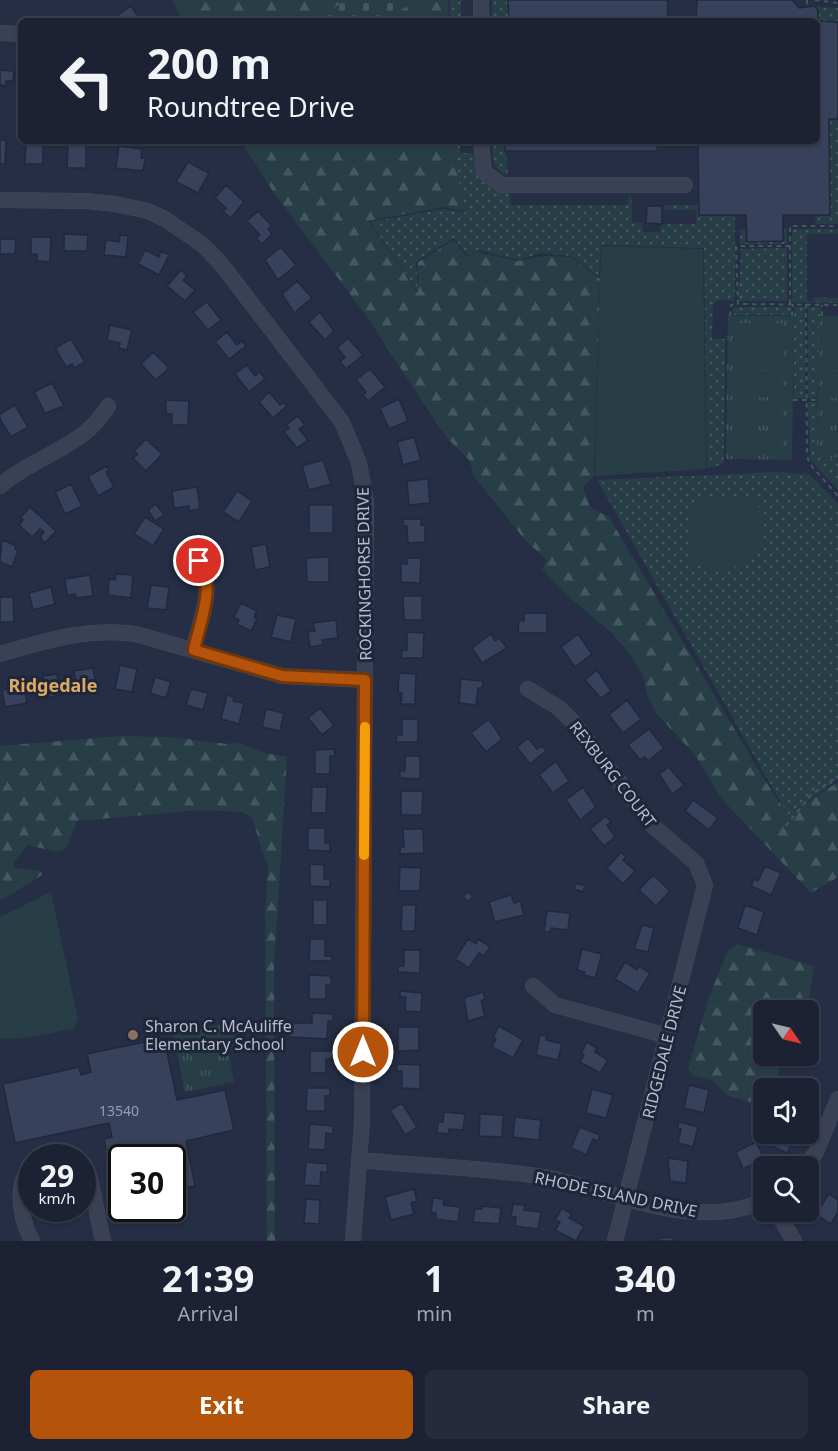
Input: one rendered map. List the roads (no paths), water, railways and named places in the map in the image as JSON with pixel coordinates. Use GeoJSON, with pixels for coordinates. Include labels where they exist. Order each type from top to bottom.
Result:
{"type":"FeatureCollection","features":[{"type":"Feature","properties":{"kind":"street"},"geometry":{"type":"LineString","coordinates":[[481,0],[481,18]]}},
{"type":"Feature","properties":{"kind":"street"},"geometry":{"type":"LineString","coordinates":[[0,33],[18,34]]}},
{"type":"Feature","properties":{"kind":"street"},"geometry":{"type":"LineString","coordinates":[[481,144],[484,172],[502,185],[685,184]]}},
{"type":"Feature","properties":{"kind":"street","name":"ROCKINGHORSE DRIVE"},"geometry":{"type":"LineString","coordinates":[[0,200],[87,201],[115,204],[148,212],[184,231],[222,265],[327,400],[354,446],[364,484],[365,680],[363,1112],[353,1241]]}},
{"type":"Feature","properties":{"kind":"street"},"geometry":{"type":"LineString","coordinates":[[0,486],[27,465],[85,434],[108,406]]}},
{"type":"Feature","properties":{"kind":"street"},"geometry":{"type":"LineString","coordinates":[[194,650],[208,587],[207,575],[199,561]]}},
{"type":"Feature","properties":{"kind":"street"},"geometry":{"type":"LineString","coordinates":[[0,654],[65,636],[100,631],[136,634],[282,676],[365,680]]}},
{"type":"Feature","properties":{"kind":"street","name":"REXBURG COURT"},"geometry":{"type":"LineString","coordinates":[[528,689],[552,703],[568,716],[653,826],[696,864]]}},
{"type":"Feature","properties":{"kind":"street","name":"RIDGEDALE DRIVE"},"geometry":{"type":"LineString","coordinates":[[615,1241],[704,897],[704,879],[696,864]]}},
{"type":"Feature","properties":{"kind":"street"},"geometry":{"type":"LineString","coordinates":[[533,986],[555,1005],[668,1036]]}},
{"type":"Feature","properties":{"kind":"street"},"geometry":{"type":"LineString","coordinates":[[813,1156],[838,1099]]}},
{"type":"Feature","properties":{"kind":"street","name":"RHODE ISLAND DRIVE"},"geometry":{"type":"LineString","coordinates":[[360,1160],[536,1176],[680,1212],[709,1214],[730,1212],[753,1205]]}},
{"type":"Feature","properties":{"kind":"street"},"geometry":{"type":"LineString","coordinates":[[96,1207],[103,1241]]}},
{"type":"Feature","properties":{"kind":"street"},"geometry":{"type":"LineString","coordinates":[[26,1222],[32,1241]]}},
{"type":"Feature","properties":{"kind":"street"},"geometry":{"type":"LineString","coordinates":[[783,1222],[794,1241]]}},
{"type":"Feature","properties":{"kind":"place","name":"Sharon C. McAuliffe Elementary School"},"geometry":{"type":"Point","coordinates":[133,1035]}},
{"type":"Feature","properties":{"kind":"district","name":"Ridgedale"},"geometry":{"type":"Point","coordinates":[53,686]}}]}
